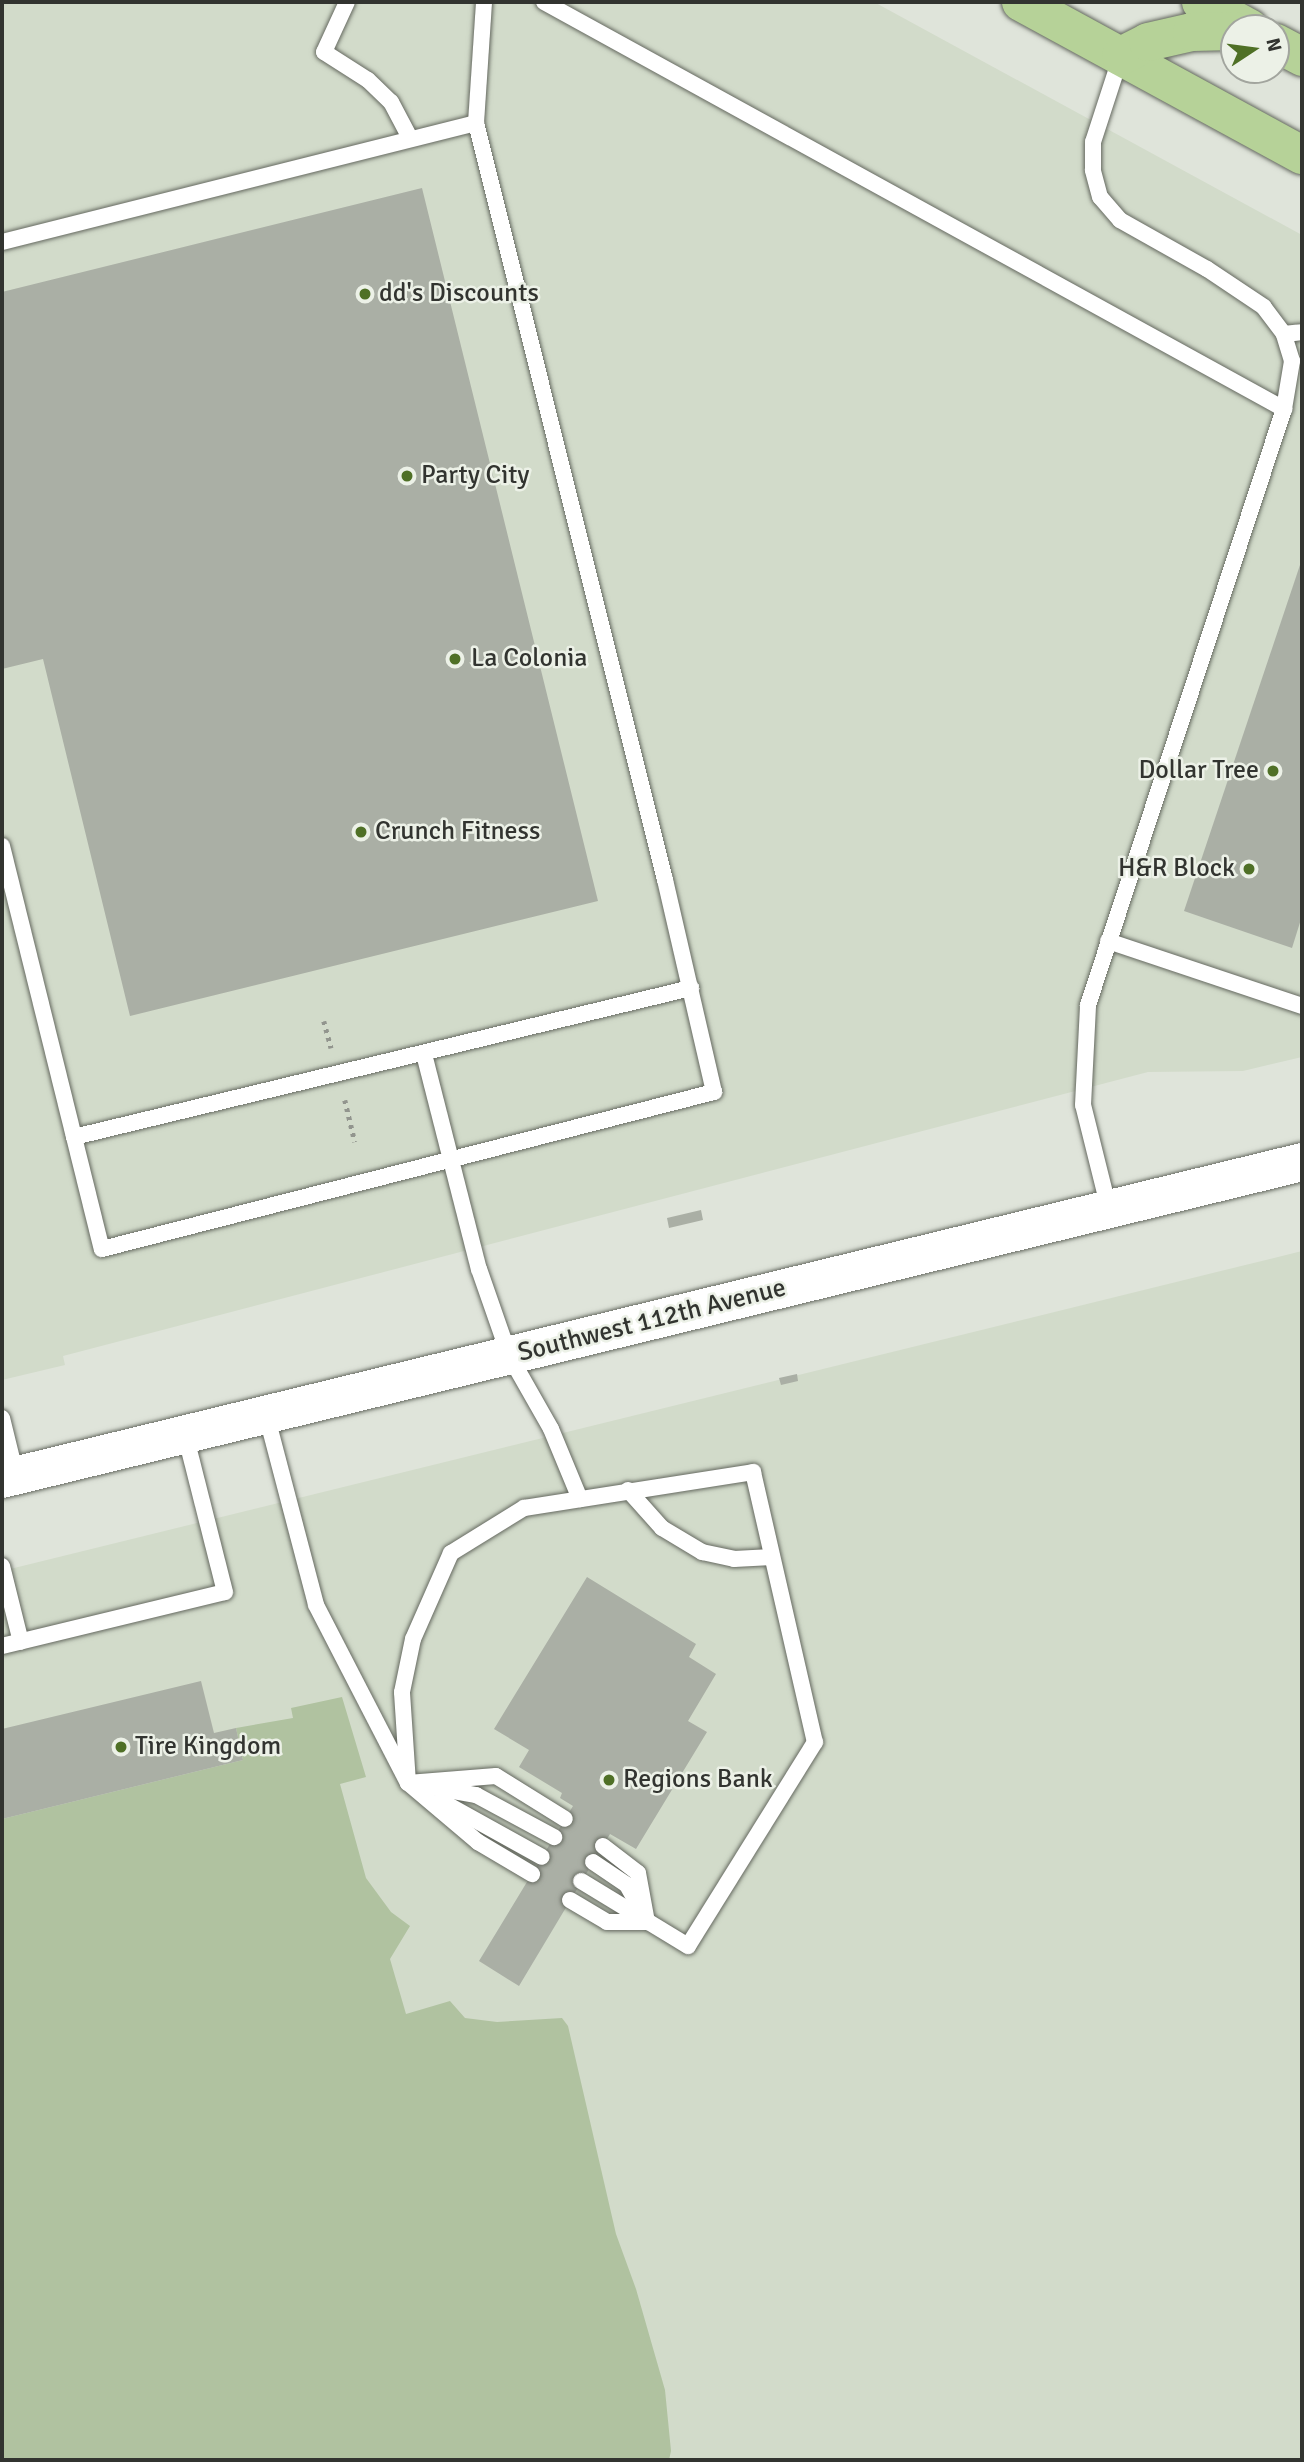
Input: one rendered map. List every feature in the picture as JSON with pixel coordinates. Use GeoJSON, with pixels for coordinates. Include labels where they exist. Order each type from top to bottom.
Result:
{"type":"FeatureCollection","features":[{"type":"Feature","properties":{"kind":"highway"},"geometry":{"type":"LineString","coordinates":[[1021,2],[1302,155]]}},
{"type":"Feature","properties":{"kind":"highway"},"geometry":{"type":"LineString","coordinates":[[1121,56],[1148,42],[1192,32],[1220,18]]}},
{"type":"Feature","properties":{"kind":"main road","name":"Southwest 112th Avenue"},"geometry":{"type":"LineString","coordinates":[[9,1477],[1302,1162]]}},
{"type":"Feature","properties":{"kind":"lane"},"geometry":{"type":"LineString","coordinates":[[347,2],[324,51],[368,80],[391,103],[410,138]]}},
{"type":"Feature","properties":{"kind":"lane"},"geometry":{"type":"LineString","coordinates":[[2,846],[102,1249],[714,1092],[691,988],[476,122],[484,2]]}},
{"type":"Feature","properties":{"kind":"lane"},"geometry":{"type":"LineString","coordinates":[[544,2],[1284,410]]}},
{"type":"Feature","properties":{"kind":"lane"},"geometry":{"type":"LineString","coordinates":[[1109,1209],[1083,1105],[1088,1005],[1284,410],[1292,361],[1284,334],[1264,307],[1208,269],[1120,220],[1100,197],[1093,170],[1094,135],[1121,56]]}},
{"type":"Feature","properties":{"kind":"lane"},"geometry":{"type":"LineString","coordinates":[[2,242],[476,122]]}},
{"type":"Feature","properties":{"kind":"lane"},"geometry":{"type":"LineString","coordinates":[[1284,334],[1302,332]]}},
{"type":"Feature","properties":{"kind":"lane"},"geometry":{"type":"LineString","coordinates":[[1108,941],[1302,1006]]}},
{"type":"Feature","properties":{"kind":"lane"},"geometry":{"type":"LineString","coordinates":[[74,1137],[691,988]]}},
{"type":"Feature","properties":{"kind":"lane"},"geometry":{"type":"LineString","coordinates":[[424,1054],[479,1269],[509,1355],[551,1429],[580,1499]]}},
{"type":"Feature","properties":{"kind":"lane"},"geometry":{"type":"LineString","coordinates":[[266,1414],[316,1605],[408,1783],[478,1842],[532,1874]]}},
{"type":"Feature","properties":{"kind":"lane"},"geometry":{"type":"LineString","coordinates":[[2,1418],[9,1477]]}},
{"type":"Feature","properties":{"kind":"lane"},"geometry":{"type":"LineString","coordinates":[[2,1646],[225,1592],[185,1434]]}},
{"type":"Feature","properties":{"kind":"lane"},"geometry":{"type":"LineString","coordinates":[[408,1783],[401,1692],[413,1639],[451,1553],[524,1508],[753,1472],[815,1742],[688,1946],[582,1881]]}},
{"type":"Feature","properties":{"kind":"lane"},"geometry":{"type":"LineString","coordinates":[[628,1490],[662,1528],[702,1552],[734,1559],[772,1557]]}},
{"type":"Feature","properties":{"kind":"lane"},"geometry":{"type":"LineString","coordinates":[[2,1566],[21,1642]]}},
{"type":"Feature","properties":{"kind":"lane"},"geometry":{"type":"LineString","coordinates":[[408,1783],[496,1776],[565,1819]]}},
{"type":"Feature","properties":{"kind":"lane"},"geometry":{"type":"LineString","coordinates":[[408,1783],[476,1795],[554,1837]]}},
{"type":"Feature","properties":{"kind":"lane"},"geometry":{"type":"LineString","coordinates":[[408,1783],[542,1857]]}},
{"type":"Feature","properties":{"kind":"lane"},"geometry":{"type":"LineString","coordinates":[[603,1846],[638,1873],[647,1922]]}},
{"type":"Feature","properties":{"kind":"lane"},"geometry":{"type":"LineString","coordinates":[[593,1862],[627,1885],[647,1922]]}},
{"type":"Feature","properties":{"kind":"lane"},"geometry":{"type":"LineString","coordinates":[[570,1900],[607,1922],[647,1922]]}},
{"type":"Feature","properties":{"kind":"path"},"geometry":{"type":"LineString","coordinates":[[324,1021],[333,1053]]}},
{"type":"Feature","properties":{"kind":"path"},"geometry":{"type":"LineString","coordinates":[[343,1092],[355,1142]]}},
{"type":"Feature","properties":{"kind":"shaded area"},"geometry":{"type":"Polygon","coordinates":[[[2,2],[874,2],[1302,235],[1302,1057],[1243,1071],[1148,1072],[63,1356],[65,1365],[2,1380],[2,2]]]}},
{"type":"Feature","properties":{"kind":"shaded area"},"geometry":{"type":"Polygon","coordinates":[[[1302,1251],[1302,2460],[2,2460],[2,1571],[1302,1251]]]}},
{"type":"Feature","properties":{"kind":"green space"},"geometry":{"type":"Polygon","coordinates":[[[342,1697],[366,1777],[340,1784],[366,1878],[391,1912],[410,1926],[390,1959],[406,2014],[450,2001],[465,2018],[497,2022],[562,2018],[568,2026],[616,2234],[636,2289],[665,2390],[671,2451],[669,2460],[2,2460],[2,1819],[243,1760],[236,1728],[293,1718],[291,1708],[342,1697]]]}},
{"type":"Feature","properties":{"kind":"building"},"geometry":{"type":"Polygon","coordinates":[[[422,188],[598,901],[130,1016],[43,659],[2,669],[2,292],[422,188]]]}},
{"type":"Feature","properties":{"kind":"building"},"geometry":{"type":"Polygon","coordinates":[[[1302,559],[1302,916],[1292,948],[1184,911],[1302,559]]]}},
{"type":"Feature","properties":{"kind":"building"},"geometry":{"type":"Polygon","coordinates":[[[701,1210],[703,1220],[669,1228],[667,1218],[701,1210]]]}},
{"type":"Feature","properties":{"kind":"building"},"geometry":{"type":"Polygon","coordinates":[[[797,1374],[798,1381],[781,1385],[779,1378],[797,1374]]]}},
{"type":"Feature","properties":{"kind":"building","name":"Regions Bank"},"geometry":{"type":"Polygon","coordinates":[[[587,1577],[696,1644],[689,1657],[716,1674],[688,1721],[707,1732],[636,1849],[610,1834],[519,1986],[479,1961],[573,1806],[560,1798],[562,1793],[519,1767],[529,1750],[494,1729],[587,1577]]]}},
{"type":"Feature","properties":{"kind":"building","name":"Tire Kingdom"},"geometry":{"type":"Polygon","coordinates":[[[201,1681],[214,1733],[236,1728],[243,1760],[2,1819],[2,1729],[201,1681]]]}},
{"type":"Feature","properties":{"kind":"place","name":"dd's Discounts"},"geometry":{"type":"Point","coordinates":[365,294]}},
{"type":"Feature","properties":{"kind":"place","name":"Party City"},"geometry":{"type":"Point","coordinates":[407,476]}},
{"type":"Feature","properties":{"kind":"place","name":"La Colonia"},"geometry":{"type":"Point","coordinates":[455,659]}},
{"type":"Feature","properties":{"kind":"place","name":"Dollar Tree"},"geometry":{"type":"Point","coordinates":[1273,771]}},
{"type":"Feature","properties":{"kind":"place","name":"Crunch Fitness"},"geometry":{"type":"Point","coordinates":[361,832]}},
{"type":"Feature","properties":{"kind":"place","name":"H&R Block"},"geometry":{"type":"Point","coordinates":[1249,869]}},
{"type":"Feature","properties":{"kind":"place","name":"Tire Kingdom"},"geometry":{"type":"Point","coordinates":[121,1747]}},
{"type":"Feature","properties":{"kind":"place","name":"Regions Bank"},"geometry":{"type":"Point","coordinates":[609,1780]}}]}
